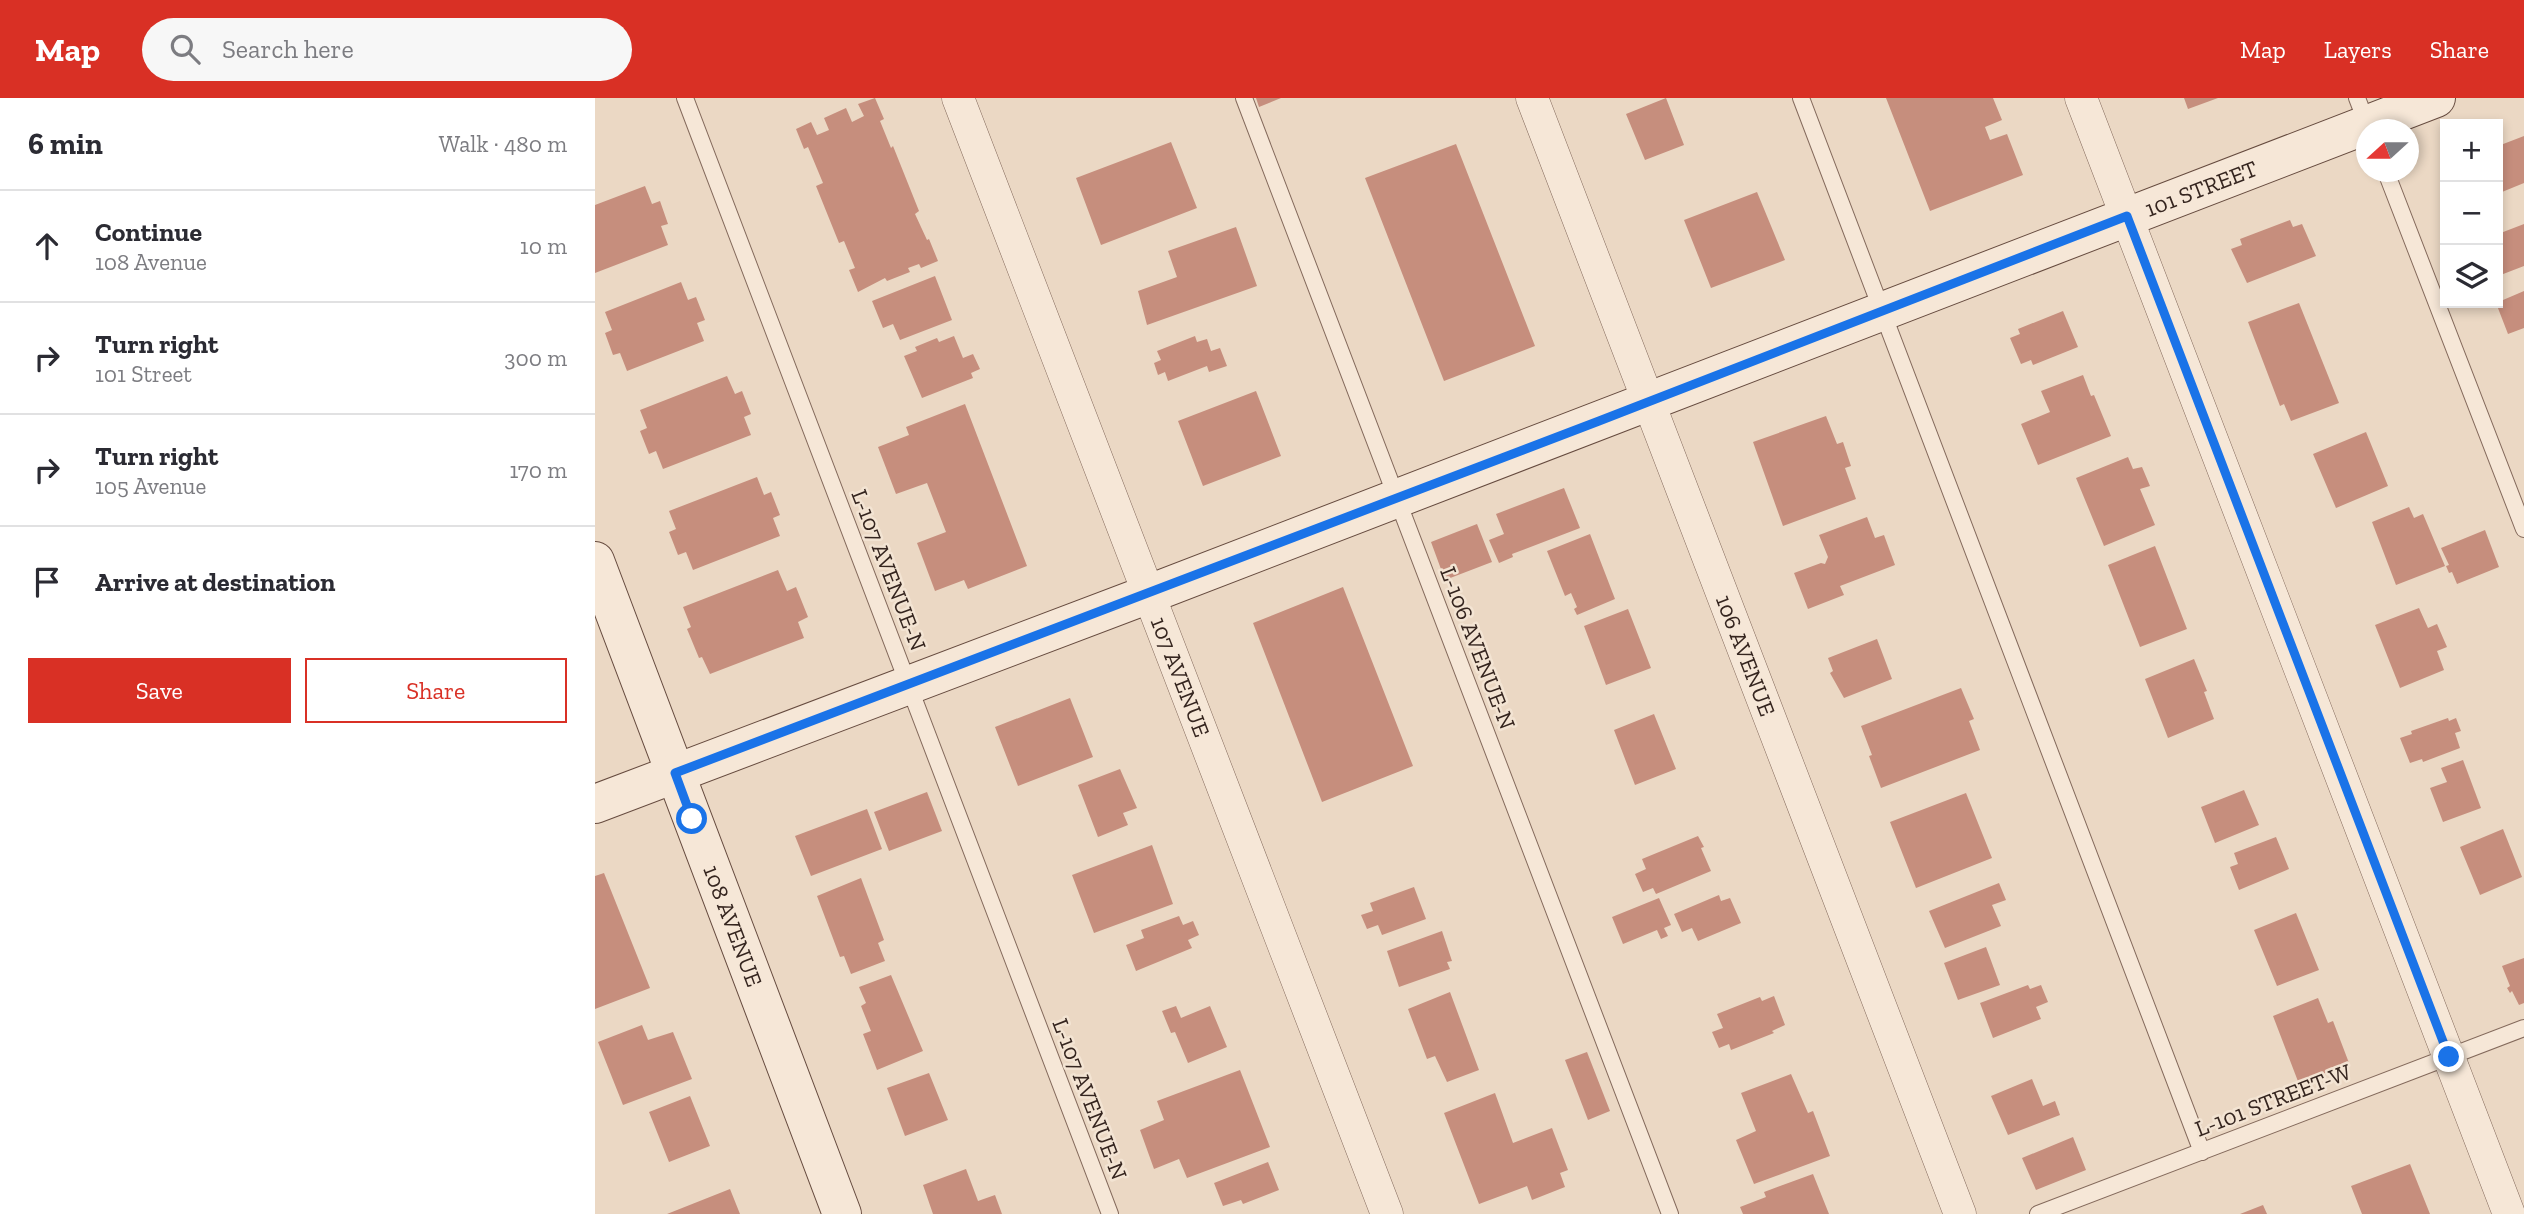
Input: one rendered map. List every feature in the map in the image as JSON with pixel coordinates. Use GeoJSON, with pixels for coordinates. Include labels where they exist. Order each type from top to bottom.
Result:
{"type":"FeatureCollection","features":[{"type":"Feature","properties":{"kind":"street","name":"107 AVENUE"},"geometry":{"type":"LineString","coordinates":[[958,98],[1387,1214]]}},
{"type":"Feature","properties":{"kind":"street","name":"106 AVENUE"},"geometry":{"type":"LineString","coordinates":[[1532,98],[1960,1214]]}},
{"type":"Feature","properties":{"kind":"street"},"geometry":{"type":"LineString","coordinates":[[2081,98],[2509,1214]]}},
{"type":"Feature","properties":{"kind":"street","name":"101 STREET"},"geometry":{"type":"LineString","coordinates":[[595,804],[1649,402],[2127,216],[2364,117],[2436,98]]}},
{"type":"Feature","properties":{"kind":"street","name":"108 AVENUE"},"geometry":{"type":"LineString","coordinates":[[595,561],[842,1214]]}},
{"type":"Feature","properties":{"kind":"lane","name":"L-107 AVENUE-N"},"geometry":{"type":"LineString","coordinates":[[685,98],[1110,1214]]}},
{"type":"Feature","properties":{"kind":"lane","name":"L-106 AVENUE-N"},"geometry":{"type":"LineString","coordinates":[[1244,98],[1669,1214]]}},
{"type":"Feature","properties":{"kind":"lane"},"geometry":{"type":"LineString","coordinates":[[1801,98],[2202,1152]]}},
{"type":"Feature","properties":{"kind":"lane"},"geometry":{"type":"LineString","coordinates":[[2390,182],[2524,529]]}},
{"type":"Feature","properties":{"kind":"lane","name":"L-101 STREET-W"},"geometry":{"type":"LineString","coordinates":[[2038,1214],[2524,1028]]}},
{"type":"Feature","properties":{"kind":"building"},"geometry":{"type":"Polygon","coordinates":[[[875,98],[884,119],[880,121],[919,211],[915,214],[938,261],[921,268],[919,264],[908,268],[910,272],[887,281],[885,278],[858,292],[849,270],[855,268],[844,241],[839,243],[816,186],[823,183],[808,147],[804,149],[796,129],[811,122],[817,135],[829,130],[824,118],[846,108],[852,122],[864,116],[858,104],[875,98]]]}},
{"type":"Feature","properties":{"kind":"building"},"geometry":{"type":"Polygon","coordinates":[[[1256,98],[1281,98],[1259,107],[1256,98]]]}},
{"type":"Feature","properties":{"kind":"building"},"geometry":{"type":"Polygon","coordinates":[[[1666,98],[1684,145],[1645,160],[1626,114],[1666,98]]]}},
{"type":"Feature","properties":{"kind":"building"},"geometry":{"type":"Polygon","coordinates":[[[1886,98],[1993,98],[2002,120],[1985,127],[1990,140],[2007,134],[2023,175],[1930,211],[1886,98]]]}},
{"type":"Feature","properties":{"kind":"building"},"geometry":{"type":"Polygon","coordinates":[[[2184,98],[2218,98],[2188,109],[2184,98]]]}},
{"type":"Feature","properties":{"kind":"building"},"geometry":{"type":"Polygon","coordinates":[[[2524,136],[2524,183],[2503,192],[2503,182],[2503,144],[2524,136]]]}},
{"type":"Feature","properties":{"kind":"building"},"geometry":{"type":"Polygon","coordinates":[[[1171,142],[1197,208],[1101,245],[1076,178],[1171,142]]]}},
{"type":"Feature","properties":{"kind":"building"},"geometry":{"type":"Polygon","coordinates":[[[1456,144],[1535,346],[1444,381],[1365,178],[1456,144]]]}},
{"type":"Feature","properties":{"kind":"building"},"geometry":{"type":"Polygon","coordinates":[[[645,186],[652,204],[660,201],[668,224],[661,226],[668,245],[595,273],[595,205],[645,186]]]}},
{"type":"Feature","properties":{"kind":"building"},"geometry":{"type":"Polygon","coordinates":[[[1757,192],[1785,260],[1711,288],[1684,220],[1757,192]]]}},
{"type":"Feature","properties":{"kind":"building"},"geometry":{"type":"Polygon","coordinates":[[[2290,220],[2293,227],[2302,224],[2316,256],[2247,283],[2231,249],[2242,245],[2240,239],[2290,220]]]}},
{"type":"Feature","properties":{"kind":"building"},"geometry":{"type":"Polygon","coordinates":[[[2524,224],[2524,266],[2503,274],[2503,245],[2503,232],[2524,224]]]}},
{"type":"Feature","properties":{"kind":"building"},"geometry":{"type":"Polygon","coordinates":[[[1236,227],[1257,286],[1147,325],[1138,291],[1177,277],[1168,251],[1236,227]]]}},
{"type":"Feature","properties":{"kind":"building"},"geometry":{"type":"Polygon","coordinates":[[[935,276],[952,320],[900,340],[893,324],[883,328],[872,301],[935,276]]]}},
{"type":"Feature","properties":{"kind":"building"},"geometry":{"type":"Polygon","coordinates":[[[681,282],[688,300],[696,297],[705,320],[697,323],[704,341],[627,371],[620,353],[613,355],[605,333],[612,330],[605,312],[681,282]]]}},
{"type":"Feature","properties":{"kind":"building"},"geometry":{"type":"Polygon","coordinates":[[[2524,291],[2524,328],[2508,334],[2498,308],[2503,308],[2503,300],[2524,291]]]}},
{"type":"Feature","properties":{"kind":"building"},"geometry":{"type":"Polygon","coordinates":[[[2299,303],[2339,403],[2291,421],[2284,404],[2280,406],[2248,322],[2299,303]]]}},
{"type":"Feature","properties":{"kind":"building"},"geometry":{"type":"Polygon","coordinates":[[[2063,311],[2078,347],[2033,365],[2031,360],[2021,364],[2010,338],[2020,334],[2018,329],[2063,311]]]}},
{"type":"Feature","properties":{"kind":"building"},"geometry":{"type":"Polygon","coordinates":[[[954,336],[963,358],[973,354],[980,369],[971,373],[973,378],[922,398],[904,356],[917,351],[915,347],[937,338],[939,342],[954,336]]]}},
{"type":"Feature","properties":{"kind":"building"},"geometry":{"type":"Polygon","coordinates":[[[1195,336],[1197,342],[1207,339],[1211,351],[1220,348],[1227,366],[1209,372],[1207,366],[1168,381],[1165,372],[1158,375],[1154,363],[1161,360],[1157,351],[1195,336]]]}},
{"type":"Feature","properties":{"kind":"building"},"geometry":{"type":"Polygon","coordinates":[[[2083,375],[2111,436],[2038,465],[2021,424],[2050,412],[2041,391],[2083,375]]]}},
{"type":"Feature","properties":{"kind":"building"},"geometry":{"type":"Polygon","coordinates":[[[727,376],[735,394],[742,391],[751,414],[744,417],[751,435],[663,469],[656,451],[649,454],[640,431],[647,428],[640,410],[727,376]]]}},
{"type":"Feature","properties":{"kind":"building"},"geometry":{"type":"Polygon","coordinates":[[[1256,391],[1281,456],[1203,486],[1178,421],[1256,391]]]}},
{"type":"Feature","properties":{"kind":"building"},"geometry":{"type":"Polygon","coordinates":[[[965,404],[1027,566],[968,589],[964,580],[935,591],[917,543],[946,532],[927,483],[896,494],[878,447],[909,435],[906,427],[965,404]]]}},
{"type":"Feature","properties":{"kind":"building"},"geometry":{"type":"Polygon","coordinates":[[[1826,416],[1837,444],[1843,442],[1851,466],[1845,468],[1856,499],[1783,526],[1753,442],[1826,416]]]}},
{"type":"Feature","properties":{"kind":"building"},"geometry":{"type":"Polygon","coordinates":[[[2366,432],[2388,486],[2336,508],[2313,454],[2366,432]]]}},
{"type":"Feature","properties":{"kind":"building"},"geometry":{"type":"Polygon","coordinates":[[[2128,457],[2133,469],[2142,467],[2150,486],[2140,489],[2155,525],[2104,546],[2076,478],[2128,457]]]}},
{"type":"Feature","properties":{"kind":"building"},"geometry":{"type":"Polygon","coordinates":[[[757,477],[764,495],[771,492],[780,515],[773,518],[780,536],[693,570],[686,552],[678,555],[669,532],[676,529],[669,511],[757,477]]]}},
{"type":"Feature","properties":{"kind":"building"},"geometry":{"type":"Polygon","coordinates":[[[1564,488],[1580,528],[1512,554],[1513,557],[1499,563],[1489,540],[1504,534],[1496,514],[1564,488]]]}},
{"type":"Feature","properties":{"kind":"building"},"geometry":{"type":"Polygon","coordinates":[[[2409,507],[2414,518],[2423,514],[2445,566],[2396,585],[2372,522],[2409,507]]]}},
{"type":"Feature","properties":{"kind":"building"},"geometry":{"type":"Polygon","coordinates":[[[1867,517],[1875,538],[1884,535],[1895,565],[1840,586],[1844,595],[1808,609],[1794,573],[1825,564],[1828,557],[1819,535],[1867,517]]]}},
{"type":"Feature","properties":{"kind":"building"},"geometry":{"type":"Polygon","coordinates":[[[1477,524],[1492,562],[1445,580],[1431,542],[1477,524]]]}},
{"type":"Feature","properties":{"kind":"building"},"geometry":{"type":"Polygon","coordinates":[[[2485,530],[2499,567],[2457,584],[2452,572],[2449,573],[2446,566],[2449,565],[2441,548],[2485,530]]]}},
{"type":"Feature","properties":{"kind":"building"},"geometry":{"type":"Polygon","coordinates":[[[1590,534],[1615,599],[1577,615],[1574,609],[1577,607],[1571,593],[1565,596],[1547,551],[1590,534]]]}},
{"type":"Feature","properties":{"kind":"building"},"geometry":{"type":"Polygon","coordinates":[[[2155,546],[2187,629],[2140,647],[2108,565],[2155,546]]]}},
{"type":"Feature","properties":{"kind":"building"},"geometry":{"type":"Polygon","coordinates":[[[778,570],[787,591],[796,587],[808,617],[798,622],[804,638],[710,674],[702,657],[699,658],[687,629],[691,627],[683,607],[778,570]]]}},
{"type":"Feature","properties":{"kind":"building"},"geometry":{"type":"Polygon","coordinates":[[[1343,587],[1413,766],[1322,802],[1253,623],[1343,587]]]}},
{"type":"Feature","properties":{"kind":"building"},"geometry":{"type":"Polygon","coordinates":[[[2419,608],[2428,628],[2437,624],[2447,647],[2437,651],[2444,670],[2400,688],[2375,625],[2419,608]]]}},
{"type":"Feature","properties":{"kind":"building"},"geometry":{"type":"Polygon","coordinates":[[[1628,609],[1651,668],[1606,685],[1584,626],[1628,609]]]}},
{"type":"Feature","properties":{"kind":"building"},"geometry":{"type":"Polygon","coordinates":[[[1877,639],[1892,679],[1844,698],[1830,673],[1833,671],[1828,658],[1877,639]]]}},
{"type":"Feature","properties":{"kind":"building"},"geometry":{"type":"Polygon","coordinates":[[[2194,659],[2207,691],[2204,692],[2214,719],[2168,738],[2145,679],[2194,659]]]}},
{"type":"Feature","properties":{"kind":"building"},"geometry":{"type":"Polygon","coordinates":[[[1961,688],[1974,719],[1969,721],[1980,750],[1881,788],[1861,726],[1961,688]]]}},
{"type":"Feature","properties":{"kind":"building"},"geometry":{"type":"Polygon","coordinates":[[[1070,698],[1093,757],[1018,786],[995,727],[1070,698]]]}},
{"type":"Feature","properties":{"kind":"building"},"geometry":{"type":"Polygon","coordinates":[[[1654,714],[1676,769],[1635,785],[1614,730],[1654,714]]]}},
{"type":"Feature","properties":{"kind":"building"},"geometry":{"type":"Polygon","coordinates":[[[2448,718],[2449,721],[2456,718],[2461,731],[2455,733],[2460,748],[2423,762],[2422,759],[2410,763],[2400,738],[2412,734],[2411,731],[2448,718]]]}},
{"type":"Feature","properties":{"kind":"building"},"geometry":{"type":"Polygon","coordinates":[[[2463,760],[2481,808],[2443,822],[2430,788],[2447,782],[2441,768],[2463,760]]]}},
{"type":"Feature","properties":{"kind":"building"},"geometry":{"type":"Polygon","coordinates":[[[1120,769],[1137,808],[1123,813],[1128,825],[1098,837],[1078,785],[1120,769]]]}},
{"type":"Feature","properties":{"kind":"building"},"geometry":{"type":"Polygon","coordinates":[[[2244,790],[2259,825],[2215,843],[2201,807],[2244,790]]]}},
{"type":"Feature","properties":{"kind":"building"},"geometry":{"type":"Polygon","coordinates":[[[927,792],[942,831],[889,851],[874,812],[927,792]]]}},
{"type":"Feature","properties":{"kind":"building"},"geometry":{"type":"Polygon","coordinates":[[[1966,793],[1992,858],[1916,888],[1890,822],[1966,793]]]}},
{"type":"Feature","properties":{"kind":"building"},"geometry":{"type":"Polygon","coordinates":[[[867,809],[882,849],[811,876],[795,836],[867,809]]]}},
{"type":"Feature","properties":{"kind":"building"},"geometry":{"type":"Polygon","coordinates":[[[2503,829],[2522,877],[2480,895],[2460,847],[2503,829]]]}},
{"type":"Feature","properties":{"kind":"building"},"geometry":{"type":"Polygon","coordinates":[[[1698,836],[1711,871],[1656,894],[1653,888],[1643,892],[1635,874],[1646,869],[1642,859],[1698,836]]]}},
{"type":"Feature","properties":{"kind":"building"},"geometry":{"type":"Polygon","coordinates":[[[2276,837],[2289,869],[2239,890],[2230,867],[2238,864],[2234,853],[2276,837]]]}},
{"type":"Feature","properties":{"kind":"building"},"geometry":{"type":"Polygon","coordinates":[[[1152,845],[1173,904],[1094,933],[1072,875],[1152,845]]]}},
{"type":"Feature","properties":{"kind":"building"},"geometry":{"type":"Polygon","coordinates":[[[604,873],[650,988],[595,1009],[595,876],[604,873]]]}},
{"type":"Feature","properties":{"kind":"building"},"geometry":{"type":"Polygon","coordinates":[[[861,878],[884,940],[878,943],[885,961],[851,974],[844,956],[840,957],[817,896],[861,878]]]}},
{"type":"Feature","properties":{"kind":"building"},"geometry":{"type":"Polygon","coordinates":[[[1999,883],[2006,900],[1992,905],[2001,926],[1945,948],[1929,911],[1999,883]]]}},
{"type":"Feature","properties":{"kind":"building"},"geometry":{"type":"Polygon","coordinates":[[[1414,887],[1426,919],[1382,935],[1378,925],[1367,929],[1361,915],[1373,911],[1370,903],[1414,887]]]}},
{"type":"Feature","properties":{"kind":"building"},"geometry":{"type":"Polygon","coordinates":[[[1719,895],[1721,901],[1730,898],[1741,923],[1698,941],[1692,928],[1682,932],[1674,914],[1719,895]]]}},
{"type":"Feature","properties":{"kind":"building"},"geometry":{"type":"Polygon","coordinates":[[[1659,898],[1671,925],[1664,928],[1668,936],[1661,939],[1657,930],[1623,944],[1612,917],[1659,898]]]}},
{"type":"Feature","properties":{"kind":"building"},"geometry":{"type":"Polygon","coordinates":[[[2296,913],[2319,970],[2277,986],[2254,930],[2296,913]]]}},
{"type":"Feature","properties":{"kind":"building"},"geometry":{"type":"Polygon","coordinates":[[[1179,916],[1183,925],[1193,921],[1199,935],[1188,940],[1192,948],[1136,971],[1126,945],[1144,938],[1141,930],[1179,916]]]}},
{"type":"Feature","properties":{"kind":"building"},"geometry":{"type":"Polygon","coordinates":[[[1442,931],[1452,961],[1447,962],[1450,969],[1399,987],[1387,951],[1442,931]]]}},
{"type":"Feature","properties":{"kind":"building"},"geometry":{"type":"Polygon","coordinates":[[[1986,947],[2000,985],[1958,1000],[1944,963],[1986,947]]]}},
{"type":"Feature","properties":{"kind":"building"},"geometry":{"type":"Polygon","coordinates":[[[2524,958],[2524,1003],[2519,1005],[2512,991],[2510,993],[2507,988],[2510,986],[2502,966],[2524,958]]]}},
{"type":"Feature","properties":{"kind":"building"},"geometry":{"type":"Polygon","coordinates":[[[891,975],[923,1051],[877,1070],[863,1034],[871,1031],[861,1006],[866,1003],[859,987],[891,975]]]}},
{"type":"Feature","properties":{"kind":"building"},"geometry":{"type":"Polygon","coordinates":[[[2028,985],[2030,989],[2041,985],[2048,1002],[2036,1007],[2041,1019],[1993,1038],[1980,1003],[2028,985]]]}},
{"type":"Feature","properties":{"kind":"building"},"geometry":{"type":"Polygon","coordinates":[[[1450,992],[1479,1070],[1447,1082],[1435,1056],[1427,1059],[1408,1009],[1450,992]]]}},
{"type":"Feature","properties":{"kind":"building"},"geometry":{"type":"Polygon","coordinates":[[[1774,996],[1785,1025],[1772,1031],[1774,1033],[1731,1050],[1729,1044],[1719,1048],[1712,1032],[1723,1028],[1717,1014],[1760,997],[1762,1001],[1774,996]]]}},
{"type":"Feature","properties":{"kind":"building"},"geometry":{"type":"Polygon","coordinates":[[[2318,998],[2328,1023],[2333,1021],[2349,1063],[2299,1084],[2273,1016],[2318,998]]]}},
{"type":"Feature","properties":{"kind":"building"},"geometry":{"type":"Polygon","coordinates":[[[1176,1006],[1181,1018],[1210,1006],[1227,1047],[1188,1063],[1175,1032],[1171,1033],[1162,1011],[1176,1006]]]}},
{"type":"Feature","properties":{"kind":"building"},"geometry":{"type":"Polygon","coordinates":[[[642,1025],[648,1040],[673,1032],[692,1079],[623,1105],[598,1042],[642,1025]]]}},
{"type":"Feature","properties":{"kind":"building"},"geometry":{"type":"Polygon","coordinates":[[[1587,1052],[1610,1111],[1588,1120],[1565,1060],[1587,1052]]]}},
{"type":"Feature","properties":{"kind":"building"},"geometry":{"type":"Polygon","coordinates":[[[1240,1070],[1270,1147],[1187,1178],[1179,1159],[1154,1169],[1140,1130],[1164,1120],[1157,1101],[1240,1070]]]}},
{"type":"Feature","properties":{"kind":"building"},"geometry":{"type":"Polygon","coordinates":[[[929,1073],[948,1120],[905,1136],[887,1088],[929,1073]]]}},
{"type":"Feature","properties":{"kind":"building"},"geometry":{"type":"Polygon","coordinates":[[[1791,1074],[1808,1113],[1813,1111],[1830,1156],[1754,1184],[1736,1140],[1756,1131],[1741,1093],[1791,1074]]]}},
{"type":"Feature","properties":{"kind":"building"},"geometry":{"type":"Polygon","coordinates":[[[2032,1079],[2043,1106],[2055,1101],[2060,1115],[2008,1135],[1991,1096],[2032,1079]]]}},
{"type":"Feature","properties":{"kind":"building"},"geometry":{"type":"Polygon","coordinates":[[[1495,1093],[1513,1143],[1552,1128],[1568,1170],[1560,1173],[1565,1187],[1532,1200],[1527,1186],[1479,1204],[1444,1113],[1495,1093]]]}},
{"type":"Feature","properties":{"kind":"building"},"geometry":{"type":"Polygon","coordinates":[[[690,1096],[710,1146],[669,1162],[649,1112],[690,1096]]]}},
{"type":"Feature","properties":{"kind":"building"},"geometry":{"type":"Polygon","coordinates":[[[2073,1137],[2086,1170],[2036,1190],[2022,1158],[2073,1137]]]}},
{"type":"Feature","properties":{"kind":"building"},"geometry":{"type":"Polygon","coordinates":[[[1268,1162],[1279,1190],[1243,1204],[1241,1200],[1223,1206],[1214,1183],[1268,1162]]]}},
{"type":"Feature","properties":{"kind":"building"},"geometry":{"type":"Polygon","coordinates":[[[2410,1164],[2430,1214],[2362,1214],[2351,1186],[2410,1164]]]}},
{"type":"Feature","properties":{"kind":"building"},"geometry":{"type":"Polygon","coordinates":[[[966,1169],[978,1201],[995,1195],[1002,1214],[933,1214],[923,1185],[966,1169]]]}},
{"type":"Feature","properties":{"kind":"building"},"geometry":{"type":"Polygon","coordinates":[[[1813,1174],[1829,1214],[1743,1214],[1740,1207],[1766,1197],[1764,1192],[1813,1174]]]}},
{"type":"Feature","properties":{"kind":"building"},"geometry":{"type":"Polygon","coordinates":[[[730,1189],[740,1214],[667,1214],[730,1189]]]}},
{"type":"Feature","properties":{"kind":"building"},"geometry":{"type":"Polygon","coordinates":[[[2263,1205],[2267,1214],[2240,1214],[2263,1205]]]}},
{"type":"Feature","properties":{"kind":"route"},"geometry":{"type":"LineString","coordinates":[[692,819],[675,773],[1149,594],[2127,216],[2449,1057]]}}]}
